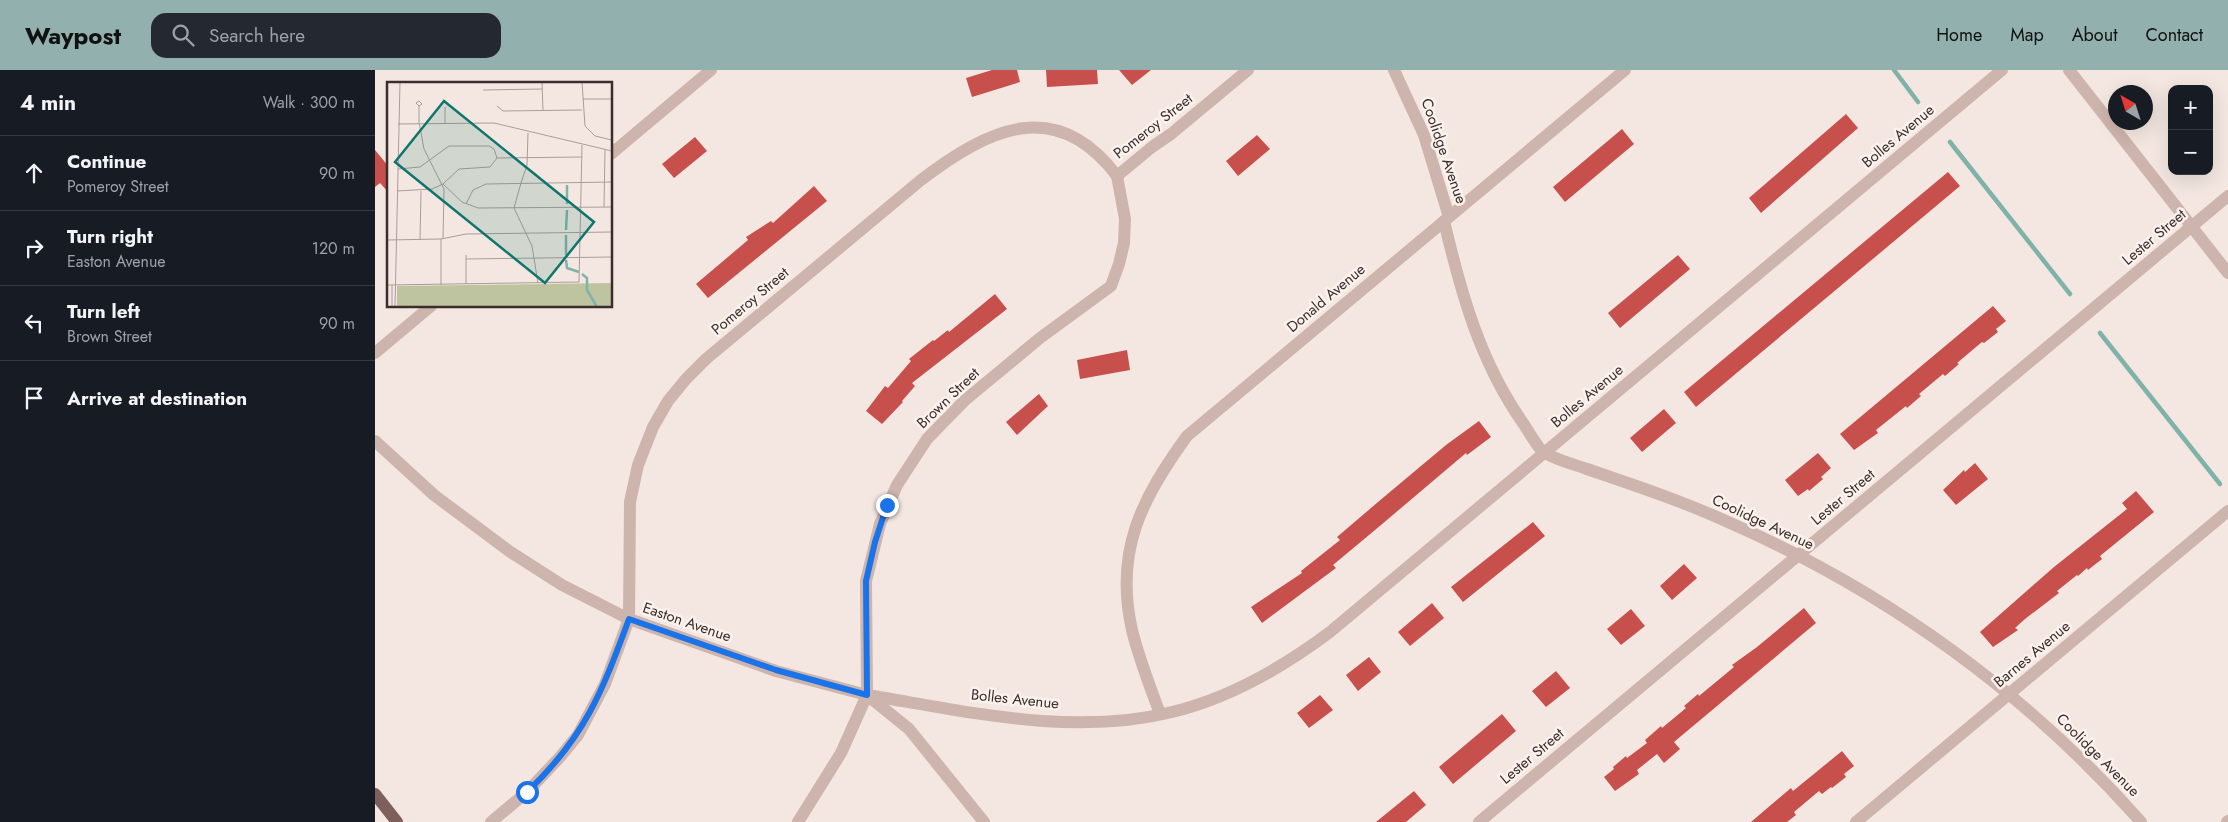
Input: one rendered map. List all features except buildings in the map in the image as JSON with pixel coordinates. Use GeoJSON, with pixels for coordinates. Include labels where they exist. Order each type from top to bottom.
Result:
{"type":"FeatureCollection","features":[{"type":"Feature","properties":{"kind":"main road"},"geometry":{"type":"LineString","coordinates":[[375,794],[397,822]]}},
{"type":"Feature","properties":{"kind":"street"},"geometry":{"type":"LineString","coordinates":[[613,152],[711,70]]}},
{"type":"Feature","properties":{"kind":"street","name":"Pomeroy Street"},"geometry":{"type":"LineString","coordinates":[[491,822],[543,776],[577,735],[605,684],[629,619],[630,502],[638,465],[653,427],[668,401],[706,359],[921,180],[955,155],[985,138],[1005,131],[1041,126],[1081,141],[1104,158],[1117,176],[1248,70]]}},
{"type":"Feature","properties":{"kind":"street","name":"Coolidge Avenue"},"geometry":{"type":"LineString","coordinates":[[1394,70],[1424,135],[1447,219],[1461,290],[1473,327],[1500,388],[1544,453],[1676,500],[1728,521],[1799,555],[1909,620],[2010,694],[2091,770],[2141,822]]}},
{"type":"Feature","properties":{"kind":"street","name":"Donald Avenue"},"geometry":{"type":"LineString","coordinates":[[1166,713],[1137,647],[1128,600],[1126,564],[1138,519],[1150,490],[1161,471],[1187,436],[1625,70]]}},
{"type":"Feature","properties":{"kind":"street","name":"Bolles Avenue"},"geometry":{"type":"LineString","coordinates":[[867,695],[1005,717],[1054,721],[1120,720],[1166,713],[1233,691],[1276,669],[1303,653],[2002,70]]}},
{"type":"Feature","properties":{"kind":"street"},"geometry":{"type":"LineString","coordinates":[[2069,70],[2228,273]]}},
{"type":"Feature","properties":{"kind":"street","name":"Brown Street"},"geometry":{"type":"LineString","coordinates":[[797,822],[837,760],[867,695],[866,581],[880,524],[897,485],[927,439],[964,401],[1039,338],[1111,286],[1124,242],[1125,219],[1117,176]]}},
{"type":"Feature","properties":{"kind":"street","name":"Lester Street"},"geometry":{"type":"LineString","coordinates":[[1479,822],[2228,196]]}},
{"type":"Feature","properties":{"kind":"street"},"geometry":{"type":"LineString","coordinates":[[375,353],[429,308]]}},
{"type":"Feature","properties":{"kind":"street","name":"Easton Avenue"},"geometry":{"type":"LineString","coordinates":[[375,441],[434,495],[509,551],[562,585],[629,619],[776,670],[867,695],[909,729],[984,822]]}},
{"type":"Feature","properties":{"kind":"street","name":"Barnes Avenue"},"geometry":{"type":"LineString","coordinates":[[1856,822],[2228,511]]}},
{"type":"Feature","properties":{"kind":"waterway"},"geometry":{"type":"LineString","coordinates":[[1894,70],[1918,102]]}},
{"type":"Feature","properties":{"kind":"waterway"},"geometry":{"type":"LineString","coordinates":[[1950,142],[2070,294]]}},
{"type":"Feature","properties":{"kind":"waterway"},"geometry":{"type":"LineString","coordinates":[[2100,333],[2220,484]]}},
{"type":"Feature","properties":{"kind":"route"},"geometry":{"type":"LineString","coordinates":[[527,792],[561,757],[592,711],[605,684],[629,619],[776,670],[867,695],[866,581],[875,542],[887,505]]}}]}
